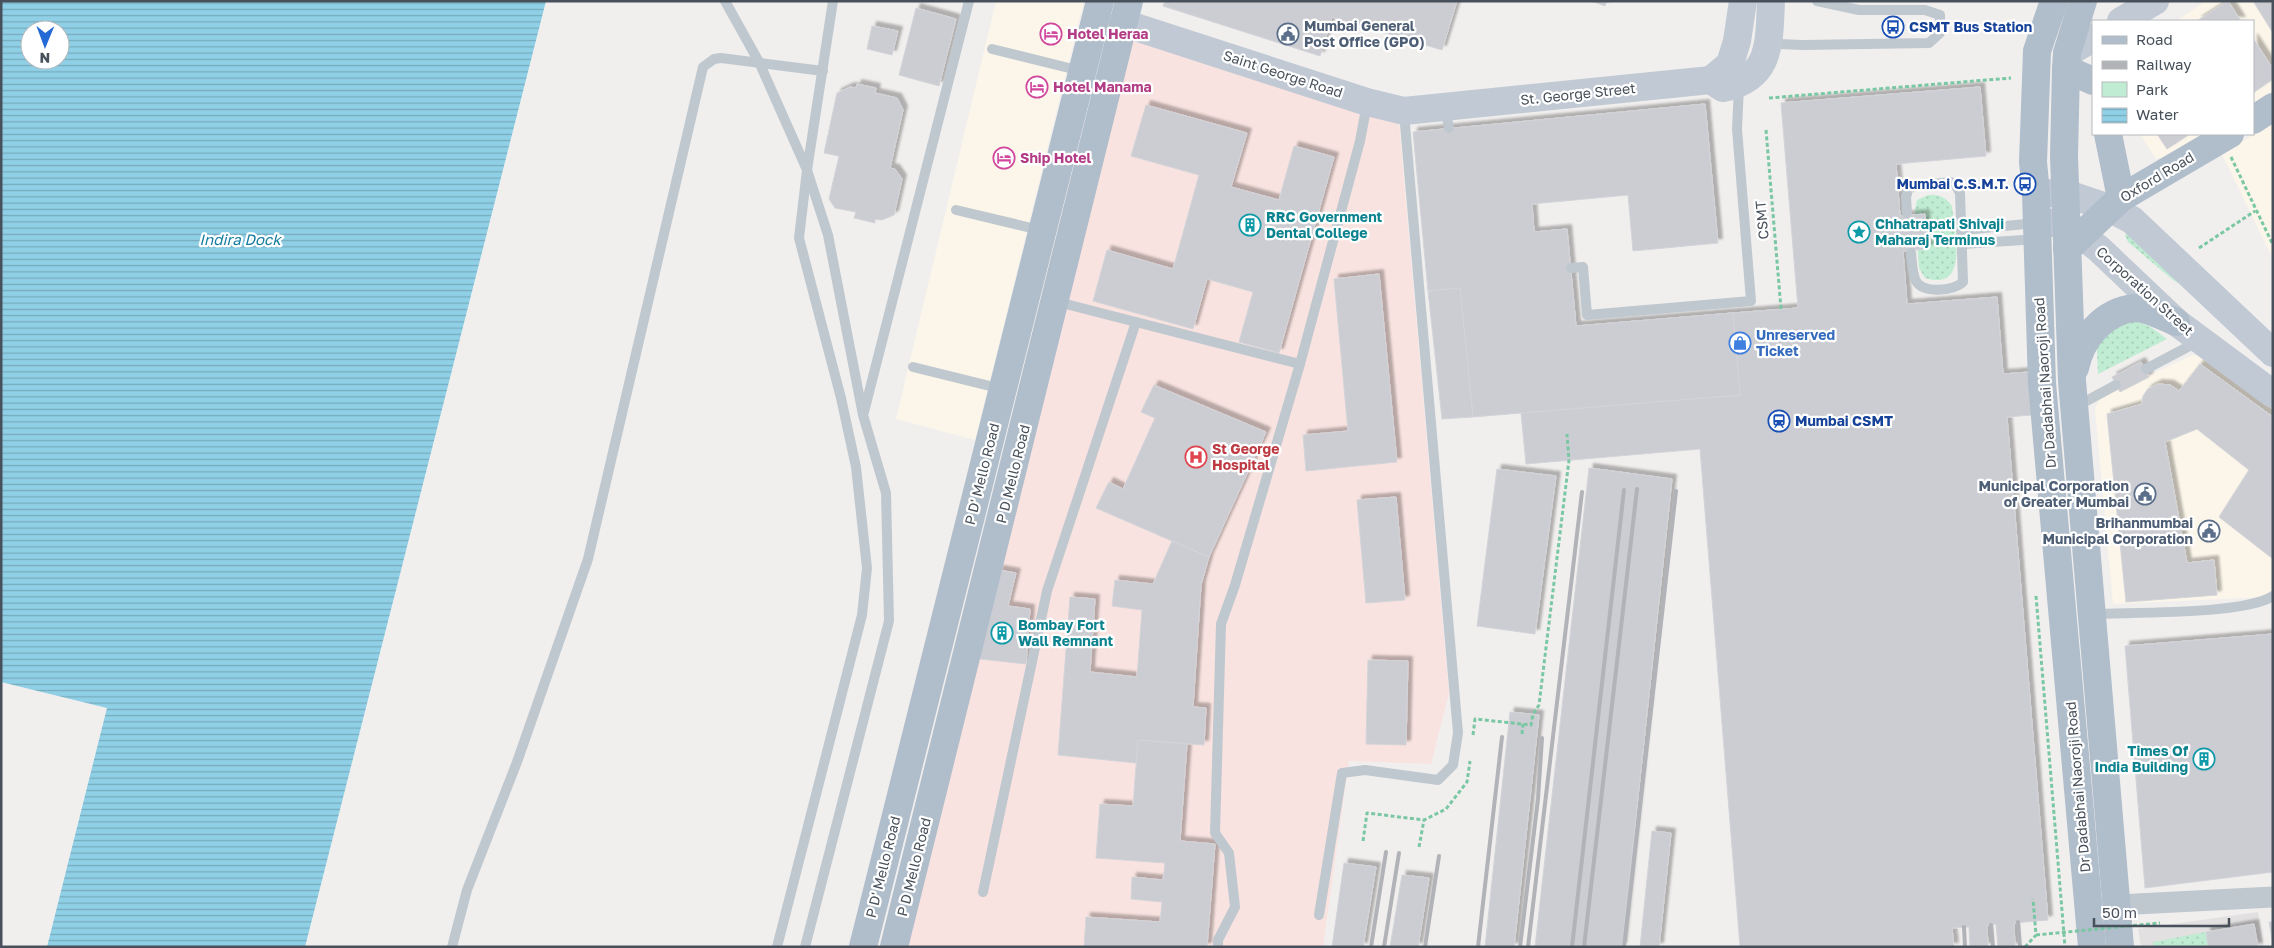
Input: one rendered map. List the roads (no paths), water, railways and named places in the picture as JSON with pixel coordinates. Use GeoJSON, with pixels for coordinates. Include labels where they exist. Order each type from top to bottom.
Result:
{"type":"FeatureCollection","features":[{"type":"Feature","properties":{"kind":"main road","name":"P D' Mello Road"},"geometry":{"type":"LineString","coordinates":[[863,947],[1003,389],[1039,297],[1041,230],[1100,1]]}},
{"type":"Feature","properties":{"kind":"main road"},"geometry":{"type":"LineString","coordinates":[[1744,1],[1737,41],[1730,64],[1711,80],[1723,88],[1739,85],[1751,77],[1766,57],[1769,41],[1771,1]]}},
{"type":"Feature","properties":{"kind":"main road","name":"Dr Dadabhai Naoroji Road"},"geometry":{"type":"LineString","coordinates":[[2054,1],[2037,51],[2033,162],[2036,193],[2042,383],[2092,947]]}},
{"type":"Feature","properties":{"kind":"main road","name":"Dr Dadabhai Naoroji Road"},"geometry":{"type":"LineString","coordinates":[[2083,1],[2067,61],[2065,193],[2072,236],[2073,394],[2120,947]]}},
{"type":"Feature","properties":{"kind":"main road"},"geometry":{"type":"LineString","coordinates":[[2123,20],[2155,1]]}},
{"type":"Feature","properties":{"kind":"main road","name":"Saint George Road"},"geometry":{"type":"LineString","coordinates":[[1126,12],[1368,102],[1404,111],[1447,118]]}},
{"type":"Feature","properties":{"kind":"main road","name":"P D Mello Road"},"geometry":{"type":"LineString","coordinates":[[894,947],[1039,297],[1126,12]]}},
{"type":"Feature","properties":{"kind":"main road"},"geometry":{"type":"LineString","coordinates":[[2092,39],[2067,61],[2092,80]]}},
{"type":"Feature","properties":{"kind":"main road","name":"St. George Street"},"geometry":{"type":"LineString","coordinates":[[1447,118],[1711,80]]}},
{"type":"Feature","properties":{"kind":"main road"},"geometry":{"type":"LineString","coordinates":[[2254,119],[2273,108]]}},
{"type":"Feature","properties":{"kind":"main road"},"geometry":{"type":"LineString","coordinates":[[2108,135],[2115,203]]}},
{"type":"Feature","properties":{"kind":"main road","name":"Oxford Road"},"geometry":{"type":"LineString","coordinates":[[2072,236],[2115,203],[2225,137]]}},
{"type":"Feature","properties":{"kind":"main road"},"geometry":{"type":"LineString","coordinates":[[2036,193],[2065,193],[2115,203],[2273,353]]}},
{"type":"Feature","properties":{"kind":"main road"},"geometry":{"type":"LineString","coordinates":[[2037,231],[2072,236]]}},
{"type":"Feature","properties":{"kind":"main road","name":"Corporation Street"},"geometry":{"type":"LineString","coordinates":[[2072,236],[2176,322],[2273,394]]}},
{"type":"Feature","properties":{"kind":"main road"},"geometry":{"type":"LineString","coordinates":[[2073,394],[2083,345],[2096,327],[2112,315],[2136,308],[2176,322]]}},
{"type":"Feature","properties":{"kind":"street"},"geometry":{"type":"LineString","coordinates":[[2117,904],[2273,897]]}},
{"type":"Feature","properties":{"kind":"lane"},"geometry":{"type":"LineString","coordinates":[[725,1],[759,62],[807,170],[833,256],[864,414],[886,493],[889,621],[805,947]]}},
{"type":"Feature","properties":{"kind":"lane"},"geometry":{"type":"LineString","coordinates":[[777,947],[862,615],[866,568],[856,467],[841,398],[799,238],[807,170],[833,1]]}},
{"type":"Feature","properties":{"kind":"lane"},"geometry":{"type":"LineString","coordinates":[[864,414],[969,1]]}},
{"type":"Feature","properties":{"kind":"lane"},"geometry":{"type":"LineString","coordinates":[[1769,41],[1779,44],[1929,43],[1940,32],[1940,16],[1925,10],[1859,10],[1817,1]]}},
{"type":"Feature","properties":{"kind":"lane"},"geometry":{"type":"LineString","coordinates":[[992,49],[1082,71]]}},
{"type":"Feature","properties":{"kind":"lane"},"geometry":{"type":"LineString","coordinates":[[452,947],[467,890],[516,762],[588,559],[703,67],[714,59],[759,62],[823,71]]}},
{"type":"Feature","properties":{"kind":"lane"},"geometry":{"type":"LineString","coordinates":[[1571,268],[1583,267],[1587,315],[1751,301],[1737,129],[1739,85]]}},
{"type":"Feature","properties":{"kind":"lane"},"geometry":{"type":"LineString","coordinates":[[1218,947],[1218,940],[1234,907],[1230,853],[1215,833],[1221,624],[1235,584],[1300,364],[1360,141],[1368,102]]}},
{"type":"Feature","properties":{"kind":"lane"},"geometry":{"type":"LineString","coordinates":[[1319,915],[1342,773],[1365,770],[1438,780],[1453,765],[1458,733],[1404,111]]}},
{"type":"Feature","properties":{"kind":"lane"},"geometry":{"type":"LineString","coordinates":[[1907,214],[1906,197],[1909,187],[1950,182],[1955,184],[1960,193],[1963,230],[1963,282],[1959,286],[1950,288],[1928,289],[1917,283],[1914,276],[1911,253]]}},
{"type":"Feature","properties":{"kind":"lane"},"geometry":{"type":"LineString","coordinates":[[956,210],[1041,230]]}},
{"type":"Feature","properties":{"kind":"lane"},"geometry":{"type":"LineString","coordinates":[[1963,230],[2037,231]]}},
{"type":"Feature","properties":{"kind":"lane"},"geometry":{"type":"LineString","coordinates":[[1963,244],[2037,231]]}},
{"type":"Feature","properties":{"kind":"lane"},"geometry":{"type":"LineString","coordinates":[[1039,297],[1300,364]]}},
{"type":"Feature","properties":{"kind":"lane"},"geometry":{"type":"LineString","coordinates":[[983,892],[1046,591],[1136,322]]}},
{"type":"Feature","properties":{"kind":"lane"},"geometry":{"type":"LineString","coordinates":[[2146,369],[2200,340]]}},
{"type":"Feature","properties":{"kind":"lane"},"geometry":{"type":"LineString","coordinates":[[913,367],[1003,389]]}},
{"type":"Feature","properties":{"kind":"lane"},"geometry":{"type":"LineString","coordinates":[[2073,394],[2116,386]]}},
{"type":"Feature","properties":{"kind":"lane"},"geometry":{"type":"LineString","coordinates":[[2092,614],[2218,609],[2256,603],[2273,596]]}},
{"type":"Feature","properties":{"kind":"water","name":"Indira Dock"},"geometry":{"type":"Polygon","coordinates":[[[1,1],[546,1],[305,947],[47,947],[107,708],[1,682],[1,1]]]}},
{"type":"Feature","properties":{"kind":"railway"},"geometry":{"type":"LineString","coordinates":[[1584,947],[1637,489]]}},
{"type":"Feature","properties":{"kind":"railway"},"geometry":{"type":"LineString","coordinates":[[1572,947],[1624,490]]}},
{"type":"Feature","properties":{"kind":"railway"},"geometry":{"type":"LineString","coordinates":[[1624,947],[1676,491]]}},
{"type":"Feature","properties":{"kind":"railway"},"geometry":{"type":"LineString","coordinates":[[1528,947],[1582,492]]}},
{"type":"Feature","properties":{"kind":"railway"},"geometry":{"type":"LineString","coordinates":[[1478,947],[1502,737]]}},
{"type":"Feature","properties":{"kind":"railway"},"geometry":{"type":"LineString","coordinates":[[1520,947],[1538,799],[1542,738]]}},
{"type":"Feature","properties":{"kind":"railway"},"geometry":{"type":"LineString","coordinates":[[1371,947],[1386,852]]}},
{"type":"Feature","properties":{"kind":"railway"},"geometry":{"type":"LineString","coordinates":[[1384,947],[1399,853]]}},
{"type":"Feature","properties":{"kind":"railway"},"geometry":{"type":"LineString","coordinates":[[1425,947],[1439,856]]}},
{"type":"Feature","properties":{"kind":"railway"},"geometry":{"type":"LineString","coordinates":[[2018,922],[2020,947]]}},
{"type":"Feature","properties":{"kind":"railway"},"geometry":{"type":"LineString","coordinates":[[1991,925],[1993,947]]}},
{"type":"Feature","properties":{"kind":"railway"},"geometry":{"type":"LineString","coordinates":[[1964,927],[1965,947]]}},
{"type":"Feature","properties":{"kind":"place","name":"CSMT Bus Station"},"geometry":{"type":"Point","coordinates":[1893,27]}},
{"type":"Feature","properties":{"kind":"place","name":"Hotel Heraa"},"geometry":{"type":"Point","coordinates":[1051,34]}},
{"type":"Feature","properties":{"kind":"place","name":"Mumbai General Post Office (GPO)"},"geometry":{"type":"Point","coordinates":[1288,34]}},
{"type":"Feature","properties":{"kind":"place","name":"Hotel Manama"},"geometry":{"type":"Point","coordinates":[1037,87]}},
{"type":"Feature","properties":{"kind":"place","name":"Ship Hotel"},"geometry":{"type":"Point","coordinates":[1004,158]}},
{"type":"Feature","properties":{"kind":"place","name":"Mumbai C.S.M.T."},"geometry":{"type":"Point","coordinates":[2025,184]}},
{"type":"Feature","properties":{"kind":"place","name":"RRC Government Dental College"},"geometry":{"type":"Point","coordinates":[1250,225]}},
{"type":"Feature","properties":{"kind":"place","name":"Chhatrapati Shivaji Maharaj Terminus"},"geometry":{"type":"Point","coordinates":[1859,232]}},
{"type":"Feature","properties":{"kind":"place","name":"Unreserved Ticket"},"geometry":{"type":"Point","coordinates":[1740,343]}},
{"type":"Feature","properties":{"kind":"place","name":"Mumbai CSMT"},"geometry":{"type":"Point","coordinates":[1779,421]}},
{"type":"Feature","properties":{"kind":"place","name":"St George Hospital"},"geometry":{"type":"Point","coordinates":[1196,457]}},
{"type":"Feature","properties":{"kind":"place","name":"Municipal Corporation of Greater Mumbai"},"geometry":{"type":"Point","coordinates":[2145,494]}},
{"type":"Feature","properties":{"kind":"place","name":"Brihanmumbai Municipal Corporation"},"geometry":{"type":"Point","coordinates":[2209,531]}},
{"type":"Feature","properties":{"kind":"place","name":"Bombay Fort Wall Remnant"},"geometry":{"type":"Point","coordinates":[1002,633]}},
{"type":"Feature","properties":{"kind":"place","name":"Times Of India Building"},"geometry":{"type":"Point","coordinates":[2204,759]}}]}
